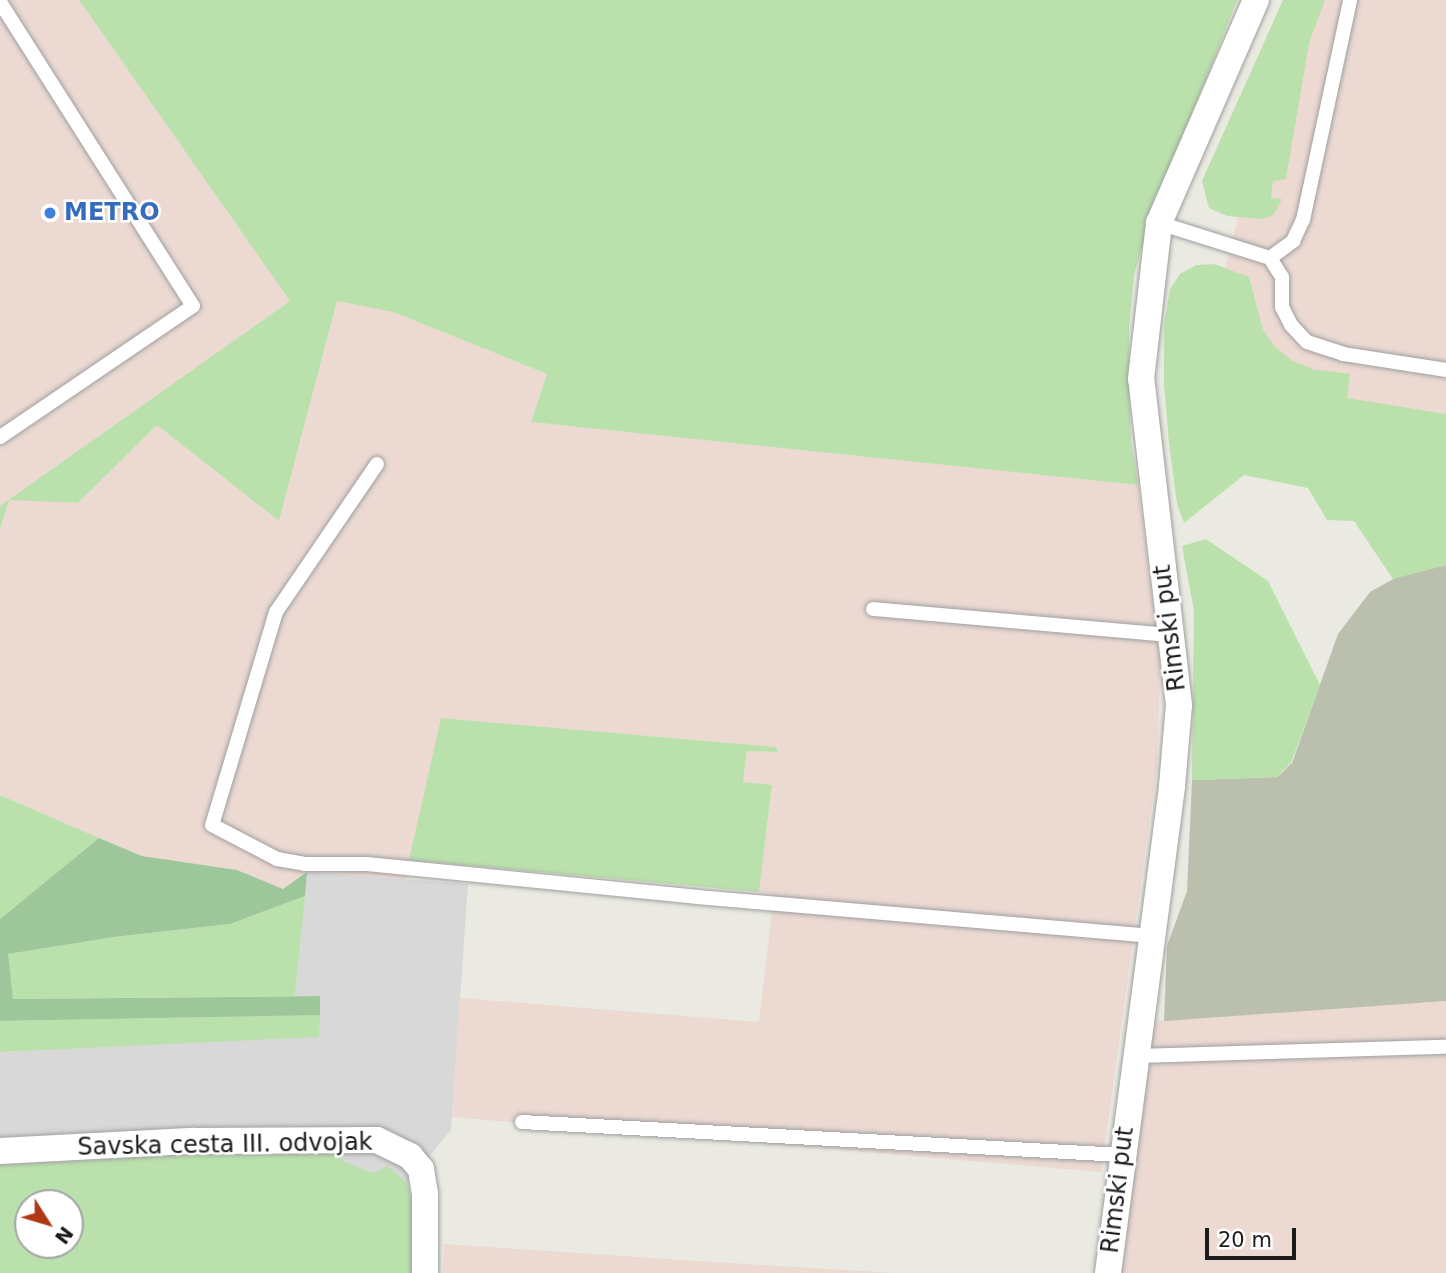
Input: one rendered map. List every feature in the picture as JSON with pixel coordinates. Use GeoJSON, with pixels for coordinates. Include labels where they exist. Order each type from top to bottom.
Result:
{"type":"FeatureCollection","features":[{"type":"Feature","properties":{"kind":"street","name":"Rimski put"},"geometry":{"type":"LineString","coordinates":[[1108,1273],[1172,786],[1179,705],[1141,379],[1159,223],[1256,0]]}},
{"type":"Feature","properties":{"kind":"street","name":"Savska cesta III. odvojak"},"geometry":{"type":"LineString","coordinates":[[0,1151],[194,1141],[377,1140],[410,1156],[421,1169],[425,1194],[425,1273]]}},
{"type":"Feature","properties":{"kind":"lane"},"geometry":{"type":"LineString","coordinates":[[1270,258],[1293,241],[1303,220],[1350,0]]}},
{"type":"Feature","properties":{"kind":"lane"},"geometry":{"type":"LineString","coordinates":[[0,2],[193,306],[0,437]]}},
{"type":"Feature","properties":{"kind":"lane"},"geometry":{"type":"LineString","coordinates":[[1159,223],[1270,258],[1282,277],[1282,307],[1291,325],[1307,342],[1343,354],[1446,370]]}},
{"type":"Feature","properties":{"kind":"lane"},"geometry":{"type":"LineString","coordinates":[[377,464],[276,612],[212,825],[277,859],[304,864],[367,864],[1151,936]]}},
{"type":"Feature","properties":{"kind":"lane"},"geometry":{"type":"LineString","coordinates":[[873,609],[1171,635]]}},
{"type":"Feature","properties":{"kind":"lane"},"geometry":{"type":"LineString","coordinates":[[1136,1056],[1446,1047]]}},
{"type":"Feature","properties":{"kind":"lane"},"geometry":{"type":"LineString","coordinates":[[522,1122],[1122,1155]]}},
{"type":"Feature","properties":{"kind":"shaded area"},"geometry":{"type":"Polygon","coordinates":[[[0,0],[79,0],[290,301],[10,499],[78,503],[157,425],[279,521],[337,301],[393,312],[547,374],[531,422],[1138,485],[1160,666],[1157,767],[1101,1172],[452,1117],[460,998],[759,1022],[774,894],[759,892],[772,786],[743,782],[747,751],[776,752],[777,747],[441,718],[405,879],[307,872],[283,889],[237,870],[142,856],[0,795],[0,531],[8,501],[0,506],[0,0]]]}},
{"type":"Feature","properties":{"kind":"shaded area"},"geometry":{"type":"Polygon","coordinates":[[[1321,0],[1446,0],[1446,467],[1215,355],[1224,272],[1251,167],[1321,0]]]}},
{"type":"Feature","properties":{"kind":"shaded area"},"geometry":{"type":"Polygon","coordinates":[[[1446,565],[1446,1001],[1164,1021],[1167,946],[1187,891],[1192,780],[1277,777],[1292,763],[1338,634],[1370,592],[1397,577],[1446,565]]]}},
{"type":"Feature","properties":{"kind":"shaded area"},"geometry":{"type":"Polygon","coordinates":[[[307,872],[468,884],[451,1130],[407,1183],[387,1167],[373,1173],[344,1161],[199,1154],[0,1165],[0,1052],[56,1049],[320,996],[295,996],[307,872]]]}},
{"type":"Feature","properties":{"kind":"shaded area"},"geometry":{"type":"Polygon","coordinates":[[[1446,1001],[1446,1273],[1121,1273],[1155,1021],[1446,1001]]]}},
{"type":"Feature","properties":{"kind":"shaded area"},"geometry":{"type":"Polygon","coordinates":[[[444,1244],[712,1262],[896,1273],[443,1273],[444,1244]]]}},
{"type":"Feature","properties":{"kind":"green space"},"geometry":{"type":"Polygon","coordinates":[[[79,0],[1237,0],[1148,226],[1134,275],[1129,329],[1129,392],[1131,441],[1138,485],[531,422],[547,374],[393,312],[337,301],[279,521],[157,425],[78,503],[9,500],[0,529],[0,506],[290,301],[79,0]]]}},
{"type":"Feature","properties":{"kind":"green space"},"geometry":{"type":"Polygon","coordinates":[[[1283,0],[1325,0],[1309,43],[1286,179],[1273,181],[1271,198],[1282,199],[1274,214],[1263,219],[1227,216],[1209,208],[1202,181],[1283,0]]]}},
{"type":"Feature","properties":{"kind":"green space"},"geometry":{"type":"Polygon","coordinates":[[[1214,264],[1249,277],[1263,330],[1274,346],[1291,360],[1312,369],[1350,374],[1347,398],[1446,414],[1446,565],[1393,579],[1354,521],[1327,520],[1308,488],[1244,475],[1184,523],[1177,504],[1169,443],[1164,386],[1164,325],[1170,289],[1180,274],[1196,265],[1214,264]]]}},
{"type":"Feature","properties":{"kind":"green space"},"geometry":{"type":"Polygon","coordinates":[[[1206,539],[1268,581],[1320,685],[1291,763],[1276,777],[1192,780],[1194,611],[1182,546],[1206,539]]]}},
{"type":"Feature","properties":{"kind":"green space"},"geometry":{"type":"Polygon","coordinates":[[[441,718],[777,747],[777,752],[747,751],[743,782],[772,785],[759,892],[409,860],[441,718]]]}},
{"type":"Feature","properties":{"kind":"green space"},"geometry":{"type":"Polygon","coordinates":[[[0,795],[99,838],[0,919],[0,795]]]}},
{"type":"Feature","properties":{"kind":"green space"},"geometry":{"type":"Polygon","coordinates":[[[99,838],[142,856],[237,870],[283,889],[307,872],[305,896],[230,924],[114,937],[8,954],[13,999],[320,996],[320,1015],[0,1021],[0,919],[99,838]]]}},
{"type":"Feature","properties":{"kind":"green space"},"geometry":{"type":"Polygon","coordinates":[[[305,896],[295,996],[13,999],[7,954],[114,937],[230,924],[305,896]]]}},
{"type":"Feature","properties":{"kind":"green space"},"geometry":{"type":"Polygon","coordinates":[[[320,1015],[319,1037],[0,1052],[0,1021],[320,1015]]]}},
{"type":"Feature","properties":{"kind":"green space"},"geometry":{"type":"Polygon","coordinates":[[[335,1153],[344,1161],[373,1173],[387,1166],[407,1183],[416,1216],[416,1273],[0,1273],[0,1165],[199,1154],[335,1153]]]}},
{"type":"Feature","properties":{"kind":"place","name":"METRO"},"geometry":{"type":"Point","coordinates":[50,213]}}]}
